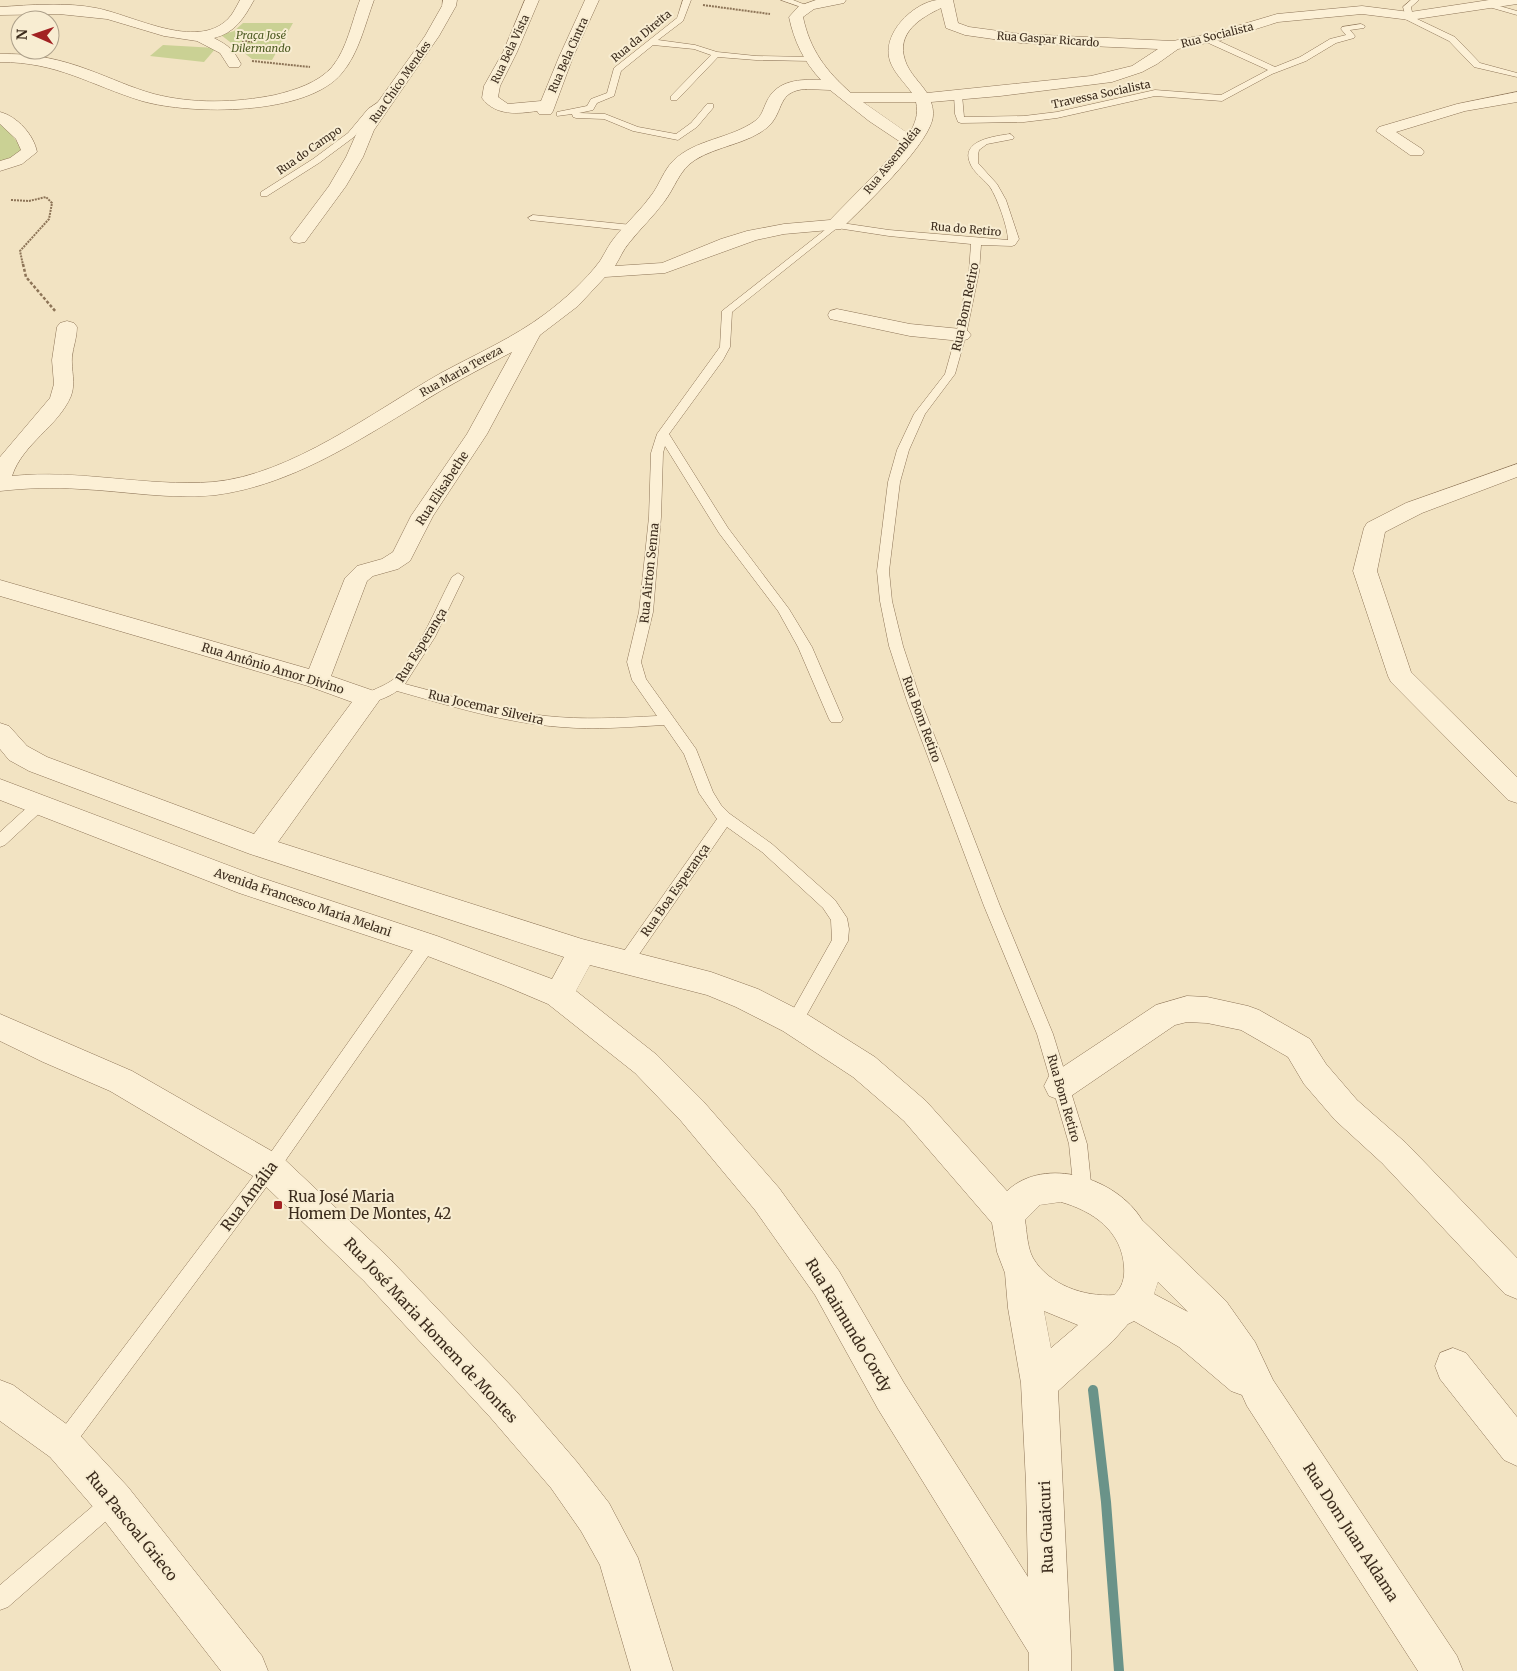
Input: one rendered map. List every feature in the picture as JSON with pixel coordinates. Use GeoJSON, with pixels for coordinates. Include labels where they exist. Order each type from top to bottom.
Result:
{"type":"FeatureCollection","features":[{"type":"Feature","properties":{"kind":"street"},"geometry":{"type":"LineString","coordinates":[[0,11],[48,9],[97,12],[161,31],[199,36],[218,32],[232,24],[247,0]]}},
{"type":"Feature","properties":{"kind":"street"},"geometry":{"type":"LineString","coordinates":[[0,58],[28,58],[53,62],[144,96],[166,101],[206,105],[250,104],[297,94],[312,88],[338,69],[367,0]]}},
{"type":"Feature","properties":{"kind":"street","name":"Rua Chico Mendes"},"geometry":{"type":"LineString","coordinates":[[300,238],[324,206],[363,143],[366,130],[432,36],[450,0]]}},
{"type":"Feature","properties":{"kind":"street","name":"Rua Bela Vista"},"geometry":{"type":"LineString","coordinates":[[532,0],[510,52],[492,86],[490,98],[496,105],[504,108],[545,108]]}},
{"type":"Feature","properties":{"kind":"street","name":"Rua Bela Cintra"},"geometry":{"type":"LineString","coordinates":[[545,108],[592,0]]}},
{"type":"Feature","properties":{"kind":"street"},"geometry":{"type":"LineString","coordinates":[[839,0],[807,7],[801,10],[796,17],[798,31],[811,58],[832,86],[884,126],[912,141]]}},
{"type":"Feature","properties":{"kind":"street"},"geometry":{"type":"LineString","coordinates":[[923,98],[897,59],[895,54],[896,44],[908,22],[946,0]]}},
{"type":"Feature","properties":{"kind":"street","name":"Rua Gaspar Ricardo"},"geometry":{"type":"LineString","coordinates":[[946,0],[951,25],[965,32],[1036,39],[1173,46]]}},
{"type":"Feature","properties":{"kind":"street","name":"Rua Socialista"},"geometry":{"type":"LineString","coordinates":[[848,97],[872,99],[923,98],[1112,77],[1144,65],[1173,46],[1245,30],[1277,18],[1368,10],[1408,16],[1517,0]]}},
{"type":"Feature","properties":{"kind":"street"},"geometry":{"type":"LineString","coordinates":[[199,36],[226,50],[234,64]]}},
{"type":"Feature","properties":{"kind":"street","name":"Rua Maria Tereza"},"geometry":{"type":"LineString","coordinates":[[0,483],[53,480],[121,487],[186,490],[216,488],[249,482],[280,471],[366,427],[438,383],[532,332],[566,307],[600,272],[632,228],[659,197],[679,164],[694,155],[750,131],[764,122],[776,94],[782,90],[794,86],[832,86]]}},
{"type":"Feature","properties":{"kind":"street"},"geometry":{"type":"LineString","coordinates":[[1416,152],[1384,132],[1385,130],[1463,107],[1517,97]]}},
{"type":"Feature","properties":{"kind":"street","name":"Rua Assembléia"},"geometry":{"type":"LineString","coordinates":[[835,225],[850,211],[912,141],[924,120],[925,108],[923,98]]}},
{"type":"Feature","properties":{"kind":"street"},"geometry":{"type":"LineString","coordinates":[[0,117],[22,137],[29,148],[29,152],[16,161],[0,166]]}},
{"type":"Feature","properties":{"kind":"street"},"geometry":{"type":"LineString","coordinates":[[600,272],[665,268],[727,243],[753,235],[784,229],[835,225]]}},
{"type":"Feature","properties":{"kind":"street"},"geometry":{"type":"LineString","coordinates":[[838,315],[910,330],[961,335]]}},
{"type":"Feature","properties":{"kind":"street"},"geometry":{"type":"LineString","coordinates":[[0,483],[10,457],[52,411],[60,397],[65,385],[62,360],[68,336],[67,327]]}},
{"type":"Feature","properties":{"kind":"street","name":"Rua Elisabethe"},"geometry":{"type":"LineString","coordinates":[[317,680],[357,578],[365,571],[390,564],[402,556],[422,516],[477,434],[532,332]]}},
{"type":"Feature","properties":{"kind":"street"},"geometry":{"type":"LineString","coordinates":[[1517,470],[1414,508],[1375,528],[1365,571],[1400,676],[1517,793]]}},
{"type":"Feature","properties":{"kind":"street","name":"Rua Antônio Amor Divino"},"geometry":{"type":"LineString","coordinates":[[0,588],[317,680],[368,698]]}},
{"type":"Feature","properties":{"kind":"street"},"geometry":{"type":"LineString","coordinates":[[260,847],[368,698]]}},
{"type":"Feature","properties":{"kind":"street"},"geometry":{"type":"LineString","coordinates":[[0,732],[18,753],[38,764],[260,847],[582,951],[711,984],[746,998],[794,1022],[864,1067],[915,1111],[1008,1217],[1014,1251],[1022,1271],[1036,1287],[1067,1305],[1080,1309],[1123,1307]]}},
{"type":"Feature","properties":{"kind":"street","name":"Avenida Francesco Maria Melani"},"geometry":{"type":"LineString","coordinates":[[0,789],[249,885],[427,944],[514,976],[559,995]]}},
{"type":"Feature","properties":{"kind":"street"},"geometry":{"type":"LineString","coordinates":[[559,995],[582,951]]}},
{"type":"Feature","properties":{"kind":"street","name":"Rua Raimundo Cordy"},"geometry":{"type":"LineString","coordinates":[[559,995],[646,1064],[692,1111],[767,1199],[827,1283],[891,1396],[1050,1661]]}},
{"type":"Feature","properties":{"kind":"street"},"geometry":{"type":"LineString","coordinates":[[1060,1086],[1167,1014],[1187,1009],[1207,1010],[1248,1019],[1299,1048],[1315,1074],[1346,1110],[1394,1153],[1517,1282]]}},
{"type":"Feature","properties":{"kind":"street","name":"Rua José Maria Homem de Montes"},"geometry":{"type":"LineString","coordinates":[[0,1027],[54,1054],[121,1081],[270,1168],[376,1269],[503,1404],[564,1475],[595,1517],[618,1558],[652,1671]]}},
{"type":"Feature","properties":{"kind":"street"},"geometry":{"type":"LineString","coordinates":[[1008,1217],[1022,1197],[1034,1190],[1061,1188],[1083,1192],[1113,1210],[1129,1230],[1138,1248],[1143,1270],[1140,1284],[1123,1307],[1039,1383]]}},
{"type":"Feature","properties":{"kind":"street","name":"Rua Dom Juan Aldama"},"geometry":{"type":"LineString","coordinates":[[1129,1230],[1214,1313],[1242,1355],[1260,1393],[1442,1671]]}},
{"type":"Feature","properties":{"kind":"street","name":"Rua Guaicuri"},"geometry":{"type":"LineString","coordinates":[[1022,1271],[1026,1308],[1039,1383],[1045,1483],[1050,1661]]}},
{"type":"Feature","properties":{"kind":"street","name":"Rua Dom Juan Aldama"},"geometry":{"type":"LineString","coordinates":[[1123,1307],[1157,1313],[1203,1341],[1260,1393]]}},
{"type":"Feature","properties":{"kind":"street"},"geometry":{"type":"LineString","coordinates":[[1453,1366],[1517,1447]]}},
{"type":"Feature","properties":{"kind":"street","name":"Rua Pascoal Grieco"},"geometry":{"type":"LineString","coordinates":[[0,1398],[63,1444],[114,1501],[247,1671]]}},
{"type":"Feature","properties":{"kind":"lane"},"geometry":{"type":"LineString","coordinates":[[785,0],[807,7]]}},
{"type":"Feature","properties":{"kind":"lane"},"geometry":{"type":"LineString","coordinates":[[1415,0],[1407,7],[1408,16],[1452,39],[1477,65],[1517,75]]}},
{"type":"Feature","properties":{"kind":"lane","name":"Rua da Direita"},"geometry":{"type":"LineString","coordinates":[[560,114],[590,108],[594,101],[611,94],[617,70],[680,19],[687,1]]}},
{"type":"Feature","properties":{"kind":"lane"},"geometry":{"type":"LineString","coordinates":[[1492,5],[1517,13]]}},
{"type":"Feature","properties":{"kind":"lane","name":"Travessa Socialista"},"geometry":{"type":"LineString","coordinates":[[958,95],[961,120],[1024,119],[1057,115],[1155,93],[1222,98],[1275,70],[1303,59],[1333,42],[1351,36],[1345,30],[1360,26],[1340,13]]}},
{"type":"Feature","properties":{"kind":"lane"},"geometry":{"type":"LineString","coordinates":[[1207,39],[1275,70]]}},
{"type":"Feature","properties":{"kind":"lane"},"geometry":{"type":"LineString","coordinates":[[652,42],[695,47],[716,54],[756,58],[811,58]]}},
{"type":"Feature","properties":{"kind":"lane"},"geometry":{"type":"LineString","coordinates":[[674,98],[716,54]]}},
{"type":"Feature","properties":{"kind":"lane","name":"Rua do Campo"},"geometry":{"type":"LineString","coordinates":[[264,194],[351,135],[371,110],[386,101]]}},
{"type":"Feature","properties":{"kind":"lane"},"geometry":{"type":"LineString","coordinates":[[545,108],[560,114],[605,117],[636,129],[678,137],[694,125],[710,106]]}},
{"type":"Feature","properties":{"kind":"lane","name":"Rua do Retiro"},"geometry":{"type":"LineString","coordinates":[[835,225],[889,233],[1012,243],[1014,239],[1002,200],[973,158],[975,151],[983,142],[1010,137]]}},
{"type":"Feature","properties":{"kind":"lane"},"geometry":{"type":"LineString","coordinates":[[533,218],[632,228]]}},
{"type":"Feature","properties":{"kind":"lane","name":"Rua Airton Senna"},"geometry":{"type":"LineString","coordinates":[[794,1022],[840,941],[841,929],[839,918],[829,904],[767,848],[725,818],[706,794],[691,753],[639,680],[634,662],[646,612],[655,517],[655,469],[657,453],[663,434],[720,358],[725,347],[727,311],[835,225]]}},
{"type":"Feature","properties":{"kind":"lane","name":"Rua Bom Retiro"},"geometry":{"type":"LineString","coordinates":[[976,241],[974,272],[961,335],[950,374],[920,414],[903,450],[894,482],[883,571],[886,601],[896,646],[914,701],[992,906],[1045,1034],[1078,1144],[1083,1192]]}},
{"type":"Feature","properties":{"kind":"lane"},"geometry":{"type":"LineString","coordinates":[[663,434],[723,530],[783,609],[804,647],[836,719]]}},
{"type":"Feature","properties":{"kind":"lane","name":"Rua Esperança"},"geometry":{"type":"LineString","coordinates":[[368,698],[382,694],[396,686],[428,637],[458,576]]}},
{"type":"Feature","properties":{"kind":"lane","name":"Rua Jocemar Silveira"},"geometry":{"type":"LineString","coordinates":[[396,686],[497,712],[544,721],[576,724],[667,720]]}},
{"type":"Feature","properties":{"kind":"lane"},"geometry":{"type":"LineString","coordinates":[[0,841],[39,805]]}},
{"type":"Feature","properties":{"kind":"lane","name":"Rua Boa Esperança"},"geometry":{"type":"LineString","coordinates":[[626,962],[725,818]]}},
{"type":"Feature","properties":{"kind":"lane","name":"Rua Amália"},"geometry":{"type":"LineString","coordinates":[[63,1444],[270,1168],[427,944]]}},
{"type":"Feature","properties":{"kind":"lane"},"geometry":{"type":"LineString","coordinates":[[0,1599],[114,1501]]}},
{"type":"Feature","properties":{"kind":"path"},"geometry":{"type":"LineString","coordinates":[[687,1],[770,14]]}},
{"type":"Feature","properties":{"kind":"path"},"geometry":{"type":"LineString","coordinates":[[249,60],[338,69]]}},
{"type":"Feature","properties":{"kind":"path"},"geometry":{"type":"LineString","coordinates":[[11,200],[29,201],[46,198],[52,203],[49,219],[20,251],[26,277],[67,327]]}},
{"type":"Feature","properties":{"kind":"green space","name":"Praça José Dilermando"},"geometry":{"type":"Polygon","coordinates":[[[243,23],[293,23],[272,60],[252,59],[221,35],[234,31],[243,23]]]}},
{"type":"Feature","properties":{"kind":"green space"},"geometry":{"type":"Polygon","coordinates":[[[163,45],[216,48],[204,62],[150,56],[163,45]]]}},
{"type":"Feature","properties":{"kind":"green space"},"geometry":{"type":"Polygon","coordinates":[[[0,125],[4,125],[21,147],[21,152],[14,158],[0,163],[0,125]]]}},
{"type":"Feature","properties":{"kind":"waterway"},"geometry":{"type":"LineString","coordinates":[[1093,1390],[1106,1502],[1119,1671]]}},
{"type":"Feature","properties":{"kind":"place","name":"Rua José Maria Homem De Montes, 42"},"geometry":{"type":"Point","coordinates":[278,1205]}}]}
